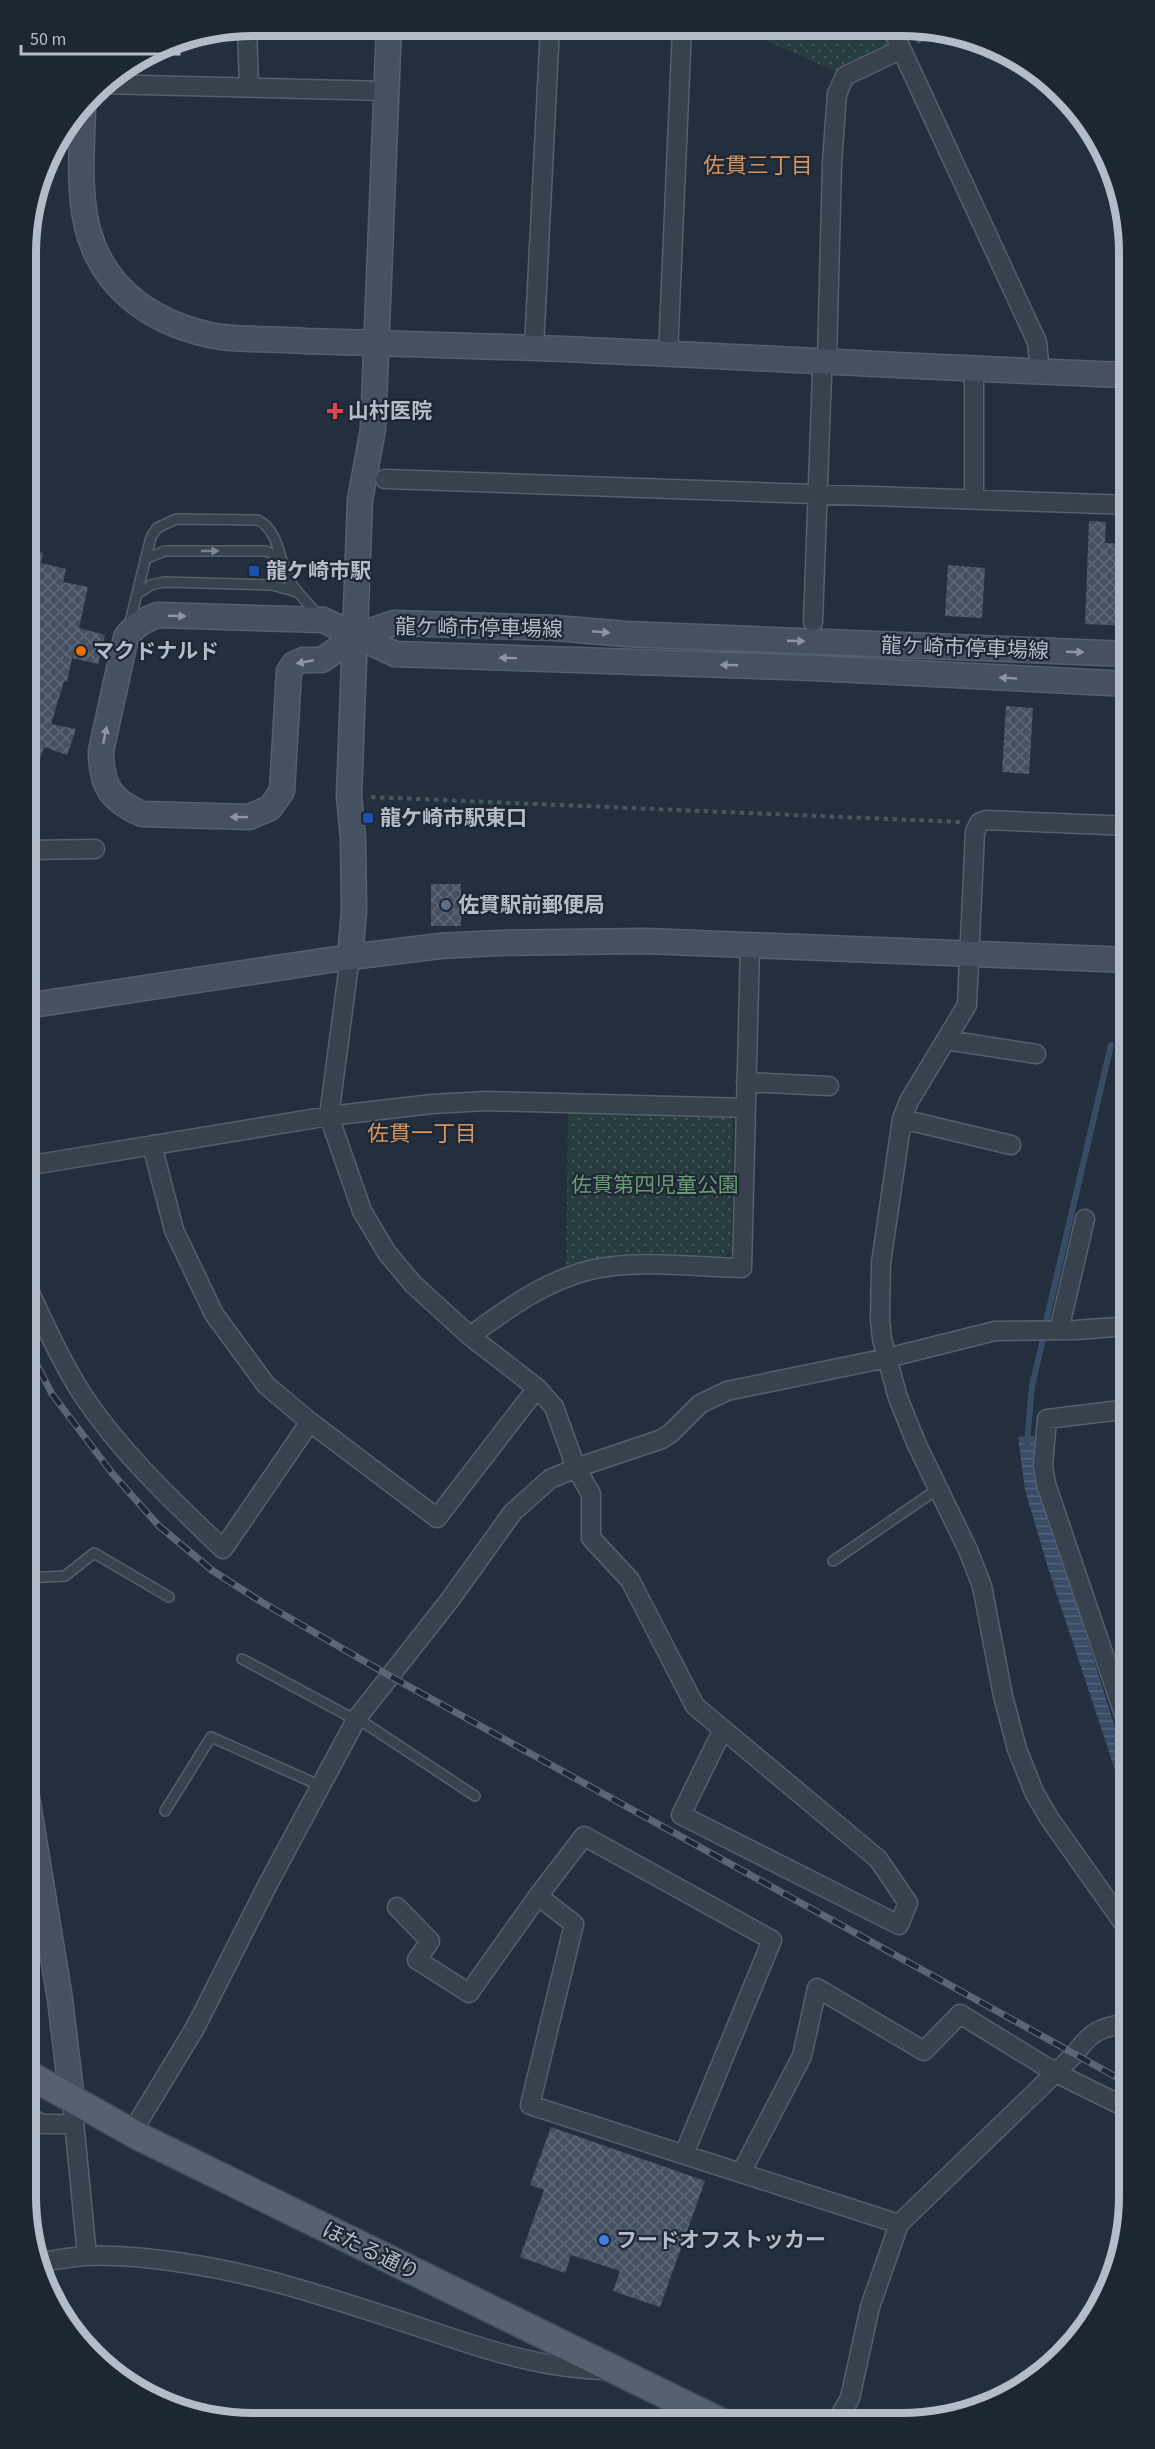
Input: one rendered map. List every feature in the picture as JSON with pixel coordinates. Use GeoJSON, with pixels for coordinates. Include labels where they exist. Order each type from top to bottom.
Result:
{"type":"FeatureCollection","features":[{"type":"Feature","properties":{"kind":"main road","name":"ほたる通り"},"geometry":{"type":"LineString","coordinates":[[36,2081],[73,2112],[132,2132],[703,2413]]}},
{"type":"Feature","properties":{"kind":"street"},"geometry":{"type":"LineString","coordinates":[[247,36],[249,87]]}},
{"type":"Feature","properties":{"kind":"street"},"geometry":{"type":"LineString","coordinates":[[389,36],[373,429],[360,500],[349,796],[353,838],[354,911],[350,957],[328,1116],[362,1211],[387,1253],[413,1284],[470,1336],[537,1388],[554,1407],[576,1468],[591,1494],[591,1538],[630,1580],[695,1706],[723,1729],[878,1859],[908,1903],[899,1925],[681,1815],[723,1729]]}},
{"type":"Feature","properties":{"kind":"street"},"geometry":{"type":"LineString","coordinates":[[534,348],[550,36]]}},
{"type":"Feature","properties":{"kind":"street"},"geometry":{"type":"LineString","coordinates":[[668,354],[682,36]]}},
{"type":"Feature","properties":{"kind":"street"},"geometry":{"type":"LineString","coordinates":[[895,36],[1037,342],[1040,372]]}},
{"type":"Feature","properties":{"kind":"street"},"geometry":{"type":"LineString","coordinates":[[813,622],[832,163],[837,94],[845,76],[900,50]]}},
{"type":"Feature","properties":{"kind":"street"},"geometry":{"type":"LineString","coordinates":[[117,84],[387,91]]}},
{"type":"Feature","properties":{"kind":"street"},"geometry":{"type":"LineString","coordinates":[[81,198],[83,119]]}},
{"type":"Feature","properties":{"kind":"street"},"geometry":{"type":"LineString","coordinates":[[72,133],[84,217],[95,254],[112,279],[134,301],[160,319],[220,336],[668,354],[825,367],[976,367],[1119,375]]}},
{"type":"Feature","properties":{"kind":"street"},"geometry":{"type":"LineString","coordinates":[[974,500],[976,367]]}},
{"type":"Feature","properties":{"kind":"street"},"geometry":{"type":"LineString","coordinates":[[385,479],[1119,505]]}},
{"type":"Feature","properties":{"kind":"street"},"geometry":{"type":"LineString","coordinates":[[158,615],[323,620],[356,636],[322,660],[303,660],[294,664],[289,671],[282,791],[270,808],[249,817],[142,814],[126,807],[114,798],[101,770],[101,751],[126,637],[144,620],[158,615]]}},
{"type":"Feature","properties":{"kind":"street","name":"龍ケ崎市停車場線"},"geometry":{"type":"LineString","coordinates":[[356,636],[394,623],[1119,654]]}},
{"type":"Feature","properties":{"kind":"street","name":"龍ケ崎市停車場線"},"geometry":{"type":"LineString","coordinates":[[356,636],[395,654],[815,668],[1119,683]]}},
{"type":"Feature","properties":{"kind":"street"},"geometry":{"type":"LineString","coordinates":[[1119,826],[986,820],[979,823],[975,832],[967,1005],[909,1101],[902,1119],[881,1263],[880,1320],[887,1358],[902,1412],[968,1550],[982,1586],[1017,1749],[1034,1792],[1119,1917]]}},
{"type":"Feature","properties":{"kind":"street"},"geometry":{"type":"LineString","coordinates":[[36,850],[95,849]]}},
{"type":"Feature","properties":{"kind":"street"},"geometry":{"type":"LineString","coordinates":[[36,1004],[350,957],[440,946],[509,942],[646,941],[1119,960]]}},
{"type":"Feature","properties":{"kind":"street"},"geometry":{"type":"LineString","coordinates":[[470,1336],[512,1306],[538,1291],[590,1270],[630,1265],[742,1268],[750,946]]}},
{"type":"Feature","properties":{"kind":"street"},"geometry":{"type":"LineString","coordinates":[[946,1040],[1036,1054]]}},
{"type":"Feature","properties":{"kind":"street"},"geometry":{"type":"LineString","coordinates":[[746,1082],[829,1086]]}},
{"type":"Feature","properties":{"kind":"street"},"geometry":{"type":"LineString","coordinates":[[36,1164],[328,1116],[432,1104],[486,1101],[746,1108]]}},
{"type":"Feature","properties":{"kind":"street"},"geometry":{"type":"LineString","coordinates":[[902,1119],[1011,1145]]}},
{"type":"Feature","properties":{"kind":"street"},"geometry":{"type":"LineString","coordinates":[[152,1145],[174,1230],[214,1314],[266,1385],[310,1422],[437,1518],[537,1388]]}},
{"type":"Feature","properties":{"kind":"street"},"geometry":{"type":"LineString","coordinates":[[1059,1330],[1085,1219]]}},
{"type":"Feature","properties":{"kind":"street"},"geometry":{"type":"LineString","coordinates":[[36,1305],[82,1394],[135,1462],[223,1549],[310,1422]]}},
{"type":"Feature","properties":{"kind":"street"},"geometry":{"type":"LineString","coordinates":[[132,2132],[195,2028],[357,1719],[513,1512],[550,1479],[662,1439],[700,1404],[727,1391],[887,1358],[995,1332],[1092,1330],[1119,1327]]}},
{"type":"Feature","properties":{"kind":"street"},"geometry":{"type":"LineString","coordinates":[[1119,1410],[1047,1419],[1043,1466],[1046,1484],[1119,1699]]}},
{"type":"Feature","properties":{"kind":"street"},"geometry":{"type":"LineString","coordinates":[[397,1907],[430,1941],[417,1960],[469,1993],[584,1836],[772,1940],[684,2154]]}},
{"type":"Feature","properties":{"kind":"street"},"geometry":{"type":"LineString","coordinates":[[36,1852],[60,1999],[87,2256]]}},
{"type":"Feature","properties":{"kind":"street"},"geometry":{"type":"LineString","coordinates":[[538,1896],[574,1924],[530,2105],[899,2223]]}},
{"type":"Feature","properties":{"kind":"street"},"geometry":{"type":"LineString","coordinates":[[741,2173],[802,2056],[817,1988],[924,2051],[960,2014],[1056,2073],[1119,2104]]}},
{"type":"Feature","properties":{"kind":"street"},"geometry":{"type":"LineString","coordinates":[[842,2413],[850,2398],[870,2307],[899,2223],[1056,2073],[1075,2054],[1087,2036],[1095,2031],[1119,2025]]}},
{"type":"Feature","properties":{"kind":"street"},"geometry":{"type":"LineString","coordinates":[[36,2121],[42,2124],[73,2112]]}},
{"type":"Feature","properties":{"kind":"street"},"geometry":{"type":"LineString","coordinates":[[46,2262],[87,2256],[147,2258],[220,2268],[293,2286],[459,2340],[551,2366],[583,2370],[616,2370]]}},
{"type":"Feature","properties":{"kind":"lane"},"geometry":{"type":"LineString","coordinates":[[126,637],[151,537],[157,528],[176,519],[258,520],[266,524],[297,592],[323,620]]}},
{"type":"Feature","properties":{"kind":"lane"},"geometry":{"type":"LineString","coordinates":[[145,559],[165,551],[266,551],[281,558]]}},
{"type":"Feature","properties":{"kind":"lane"},"geometry":{"type":"LineString","coordinates":[[137,594],[151,585],[164,582],[272,585],[297,592]]}},
{"type":"Feature","properties":{"kind":"lane"},"geometry":{"type":"LineString","coordinates":[[833,1561],[939,1488]]}},
{"type":"Feature","properties":{"kind":"lane"},"geometry":{"type":"LineString","coordinates":[[36,1577],[65,1576],[94,1553],[169,1597]]}},
{"type":"Feature","properties":{"kind":"lane"},"geometry":{"type":"LineString","coordinates":[[242,1659],[357,1719],[475,1796]]}},
{"type":"Feature","properties":{"kind":"lane"},"geometry":{"type":"LineString","coordinates":[[165,1812],[211,1737],[321,1786]]}},
{"type":"Feature","properties":{"kind":"path"},"geometry":{"type":"LineString","coordinates":[[900,50],[929,38]]}},
{"type":"Feature","properties":{"kind":"path"},"geometry":{"type":"LineString","coordinates":[[349,796],[979,823]]}},
{"type":"Feature","properties":{"kind":"green space"},"geometry":{"type":"Polygon","coordinates":[[[756,36],[895,36],[900,50],[845,76],[756,36]]]}},
{"type":"Feature","properties":{"kind":"green space","name":"佐貫第四児童公園"},"geometry":{"type":"Polygon","coordinates":[[[568,1113],[728,1116],[733,1120],[731,1251],[724,1258],[635,1254],[566,1267],[568,1113]]]}},
{"type":"Feature","properties":{"kind":"water"},"geometry":{"type":"Polygon","coordinates":[[[1034,1436],[1040,1488],[1119,1740],[1119,1782],[1049,1571],[1025,1490],[1018,1437],[1034,1436]]]}},
{"type":"Feature","properties":{"kind":"building"},"geometry":{"type":"Polygon","coordinates":[[[1089,521],[1106,522],[1105,543],[1119,544],[1119,626],[1085,624],[1089,521]]]}},
{"type":"Feature","properties":{"kind":"building"},"geometry":{"type":"Polygon","coordinates":[[[36,551],[43,553],[41,563],[66,569],[63,582],[88,587],[79,628],[105,635],[98,664],[72,658],[67,682],[64,681],[51,724],[76,729],[67,755],[44,747],[36,772],[36,551]]]}},
{"type":"Feature","properties":{"kind":"building"},"geometry":{"type":"Polygon","coordinates":[[[948,565],[985,568],[982,618],[945,616],[948,565]]]}},
{"type":"Feature","properties":{"kind":"building"},"geometry":{"type":"Polygon","coordinates":[[[1006,706],[1033,708],[1029,774],[1002,772],[1006,706]]]}},
{"type":"Feature","properties":{"kind":"building"},"geometry":{"type":"Polygon","coordinates":[[[431,884],[461,884],[461,926],[431,926],[431,884]]]}},
{"type":"Feature","properties":{"kind":"building"},"geometry":{"type":"Polygon","coordinates":[[[551,2127],[705,2181],[660,2307],[613,2291],[620,2271],[571,2255],[565,2273],[520,2257],[544,2190],[530,2185],[551,2127]]]}},
{"type":"Feature","properties":{"kind":"waterway"},"geometry":{"type":"LineString","coordinates":[[1046,1322],[1111,1045]]}},
{"type":"Feature","properties":{"kind":"waterway"},"geometry":{"type":"LineString","coordinates":[[1027,1443],[1032,1386],[1044,1335]]}},
{"type":"Feature","properties":{"kind":"railway"},"geometry":{"type":"LineString","coordinates":[[36,1363],[52,1394],[112,1473],[159,1526],[213,1571],[260,1601],[390,1676],[1119,2078]]}},
{"type":"Feature","properties":{"kind":"place","name":"山村医院"},"geometry":{"type":"Point","coordinates":[335,411]}},
{"type":"Feature","properties":{"kind":"place","name":"龍ケ崎市駅"},"geometry":{"type":"Point","coordinates":[254,571]}},
{"type":"Feature","properties":{"kind":"place","name":"マクドナルド"},"geometry":{"type":"Point","coordinates":[81,651]}},
{"type":"Feature","properties":{"kind":"place","name":"龍ケ崎市駅東口"},"geometry":{"type":"Point","coordinates":[368,818]}},
{"type":"Feature","properties":{"kind":"place","name":"佐貫駅前郵便局"},"geometry":{"type":"Point","coordinates":[446,905]}},
{"type":"Feature","properties":{"kind":"place","name":"フードオフストッカー"},"geometry":{"type":"Point","coordinates":[604,2240]}},
{"type":"Feature","properties":{"kind":"district","name":"佐貫三丁目"},"geometry":{"type":"Point","coordinates":[758,166]}},
{"type":"Feature","properties":{"kind":"district","name":"佐貫一丁目"},"geometry":{"type":"Point","coordinates":[422,1134]}}]}
